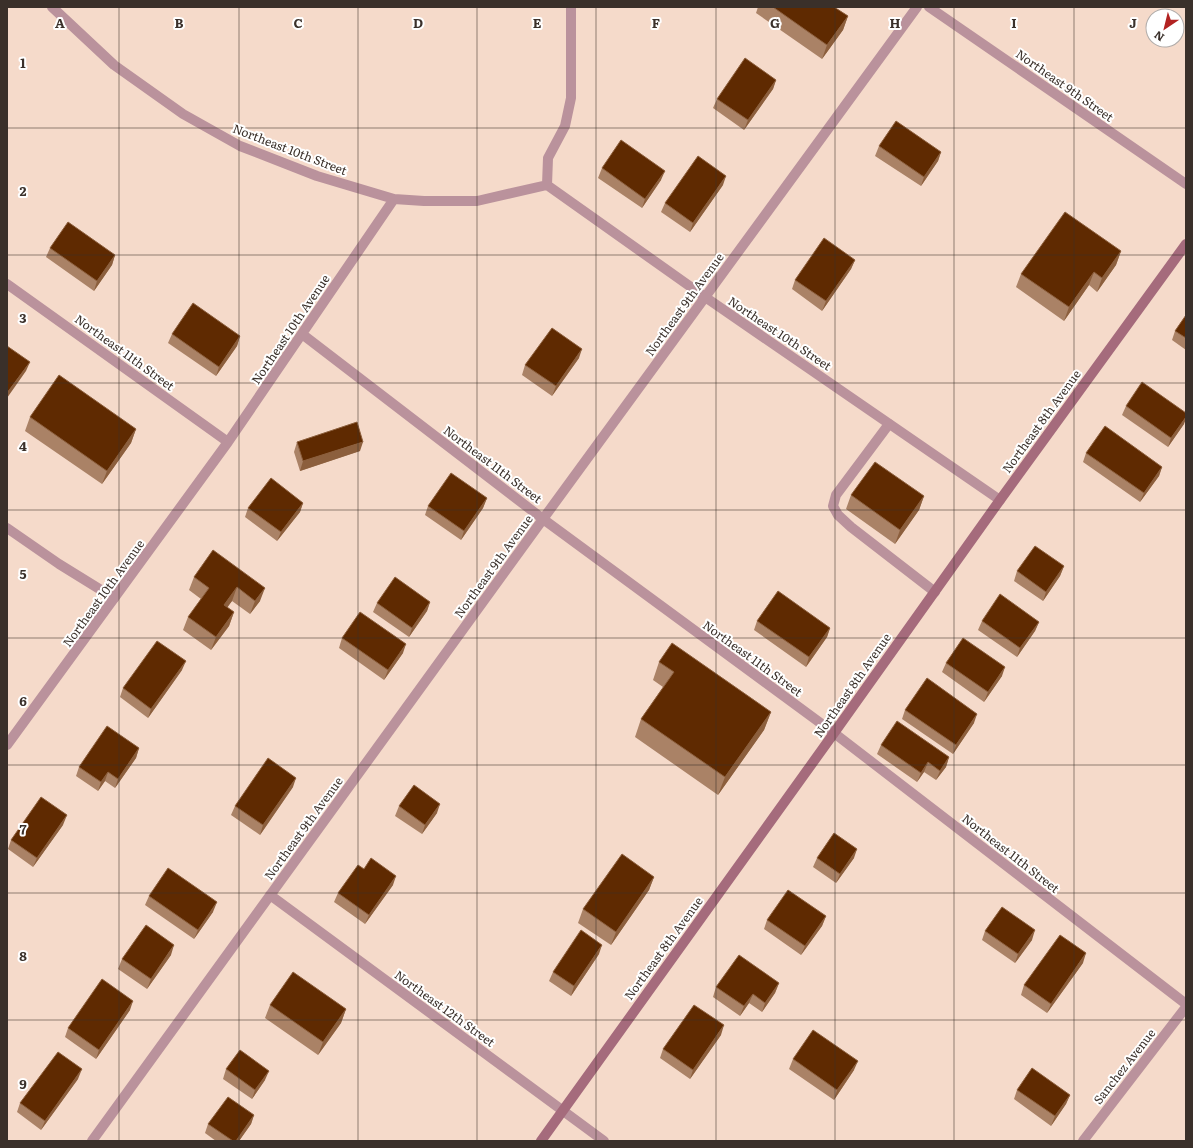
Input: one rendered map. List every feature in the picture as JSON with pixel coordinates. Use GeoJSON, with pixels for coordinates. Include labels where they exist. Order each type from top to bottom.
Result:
{"type":"FeatureCollection","features":[{"type":"Feature","properties":{"kind":"main road","name":"Northeast 8th Avenue"},"geometry":{"type":"LineString","coordinates":[[541,1141],[834,734],[1000,500],[1186,244]]}},
{"type":"Feature","properties":{"kind":"street","name":"Northeast 10th Street"},"geometry":{"type":"LineString","coordinates":[[52,7],[114,65],[183,114],[240,146],[317,176],[394,199]]}},
{"type":"Feature","properties":{"kind":"street"},"geometry":{"type":"LineString","coordinates":[[394,199],[424,201],[477,201],[547,185],[548,158],[565,126],[571,98],[571,7]]}},
{"type":"Feature","properties":{"kind":"street","name":"Northeast 9th Avenue"},"geometry":{"type":"LineString","coordinates":[[92,1141],[704,297],[917,7]]}},
{"type":"Feature","properties":{"kind":"street","name":"Northeast 9th Street"},"geometry":{"type":"LineString","coordinates":[[929,7],[1186,184]]}},
{"type":"Feature","properties":{"kind":"street","name":"Northeast 10th Street"},"geometry":{"type":"LineString","coordinates":[[547,185],[704,297],[1000,500]]}},
{"type":"Feature","properties":{"kind":"street","name":"Northeast 10th Avenue"},"geometry":{"type":"LineString","coordinates":[[7,745],[228,442],[394,199]]}},
{"type":"Feature","properties":{"kind":"street","name":"Northeast 11th Street"},"geometry":{"type":"LineString","coordinates":[[7,284],[228,442]]}},
{"type":"Feature","properties":{"kind":"street","name":"Northeast 11th Street"},"geometry":{"type":"LineString","coordinates":[[302,334],[543,519],[834,734],[1186,1006]]}},
{"type":"Feature","properties":{"kind":"street"},"geometry":{"type":"LineString","coordinates":[[889,424],[836,495],[833,506],[838,515],[852,527],[935,592]]}},
{"type":"Feature","properties":{"kind":"street"},"geometry":{"type":"LineString","coordinates":[[7,528],[59,564],[114,598]]}},
{"type":"Feature","properties":{"kind":"street","name":"Northeast 12th Street"},"geometry":{"type":"LineString","coordinates":[[270,896],[604,1141]]}},
{"type":"Feature","properties":{"kind":"street","name":"Sanchez Avenue"},"geometry":{"type":"LineString","coordinates":[[1083,1141],[1186,1006]]}},
{"type":"Feature","properties":{"kind":"building"},"geometry":{"type":"Polygon","coordinates":[[[773,7],[834,7],[848,16],[827,45],[773,7]]]}},
{"type":"Feature","properties":{"kind":"building"},"geometry":{"type":"Polygon","coordinates":[[[745,58],[776,80],[748,120],[717,99],[745,58]]]}},
{"type":"Feature","properties":{"kind":"building"},"geometry":{"type":"Polygon","coordinates":[[[896,121],[941,152],[924,177],[879,146],[896,121]]]}},
{"type":"Feature","properties":{"kind":"building"},"geometry":{"type":"Polygon","coordinates":[[[621,140],[665,171],[645,199],[602,168],[621,140]]]}},
{"type":"Feature","properties":{"kind":"building"},"geometry":{"type":"Polygon","coordinates":[[[698,156],[726,176],[693,223],[665,203],[698,156]]]}},
{"type":"Feature","properties":{"kind":"building"},"geometry":{"type":"Polygon","coordinates":[[[1065,212],[1121,251],[1102,278],[1094,272],[1069,307],[1021,274],[1065,212]]]}},
{"type":"Feature","properties":{"kind":"building"},"geometry":{"type":"Polygon","coordinates":[[[68,222],[115,255],[97,281],[50,248],[68,222]]]}},
{"type":"Feature","properties":{"kind":"building"},"geometry":{"type":"Polygon","coordinates":[[[824,238],[855,260],[826,301],[795,280],[824,238]]]}},
{"type":"Feature","properties":{"kind":"building"},"geometry":{"type":"Polygon","coordinates":[[[193,303],[240,336],[219,367],[172,334],[193,303]]]}},
{"type":"Feature","properties":{"kind":"building"},"geometry":{"type":"Polygon","coordinates":[[[1186,315],[1186,338],[1175,331],[1186,315]]]}},
{"type":"Feature","properties":{"kind":"building"},"geometry":{"type":"Polygon","coordinates":[[[552,328],[582,349],[556,386],[525,365],[552,328]]]}},
{"type":"Feature","properties":{"kind":"building"},"geometry":{"type":"Polygon","coordinates":[[[7,346],[30,362],[7,393],[7,346]]]}},
{"type":"Feature","properties":{"kind":"building"},"geometry":{"type":"Polygon","coordinates":[[[59,375],[136,429],[107,471],[30,417],[59,375]]]}},
{"type":"Feature","properties":{"kind":"building"},"geometry":{"type":"Polygon","coordinates":[[[1142,382],[1186,413],[1186,417],[1171,438],[1126,406],[1142,382]]]}},
{"type":"Feature","properties":{"kind":"building"},"geometry":{"type":"Polygon","coordinates":[[[357,422],[363,442],[303,461],[297,442],[357,422]]]}},
{"type":"Feature","properties":{"kind":"building"},"geometry":{"type":"Polygon","coordinates":[[[1105,426],[1162,467],[1144,493],[1086,453],[1105,426]]]}},
{"type":"Feature","properties":{"kind":"building"},"geometry":{"type":"Polygon","coordinates":[[[875,462],[924,496],[900,530],[851,495],[875,462]]]}},
{"type":"Feature","properties":{"kind":"building"},"geometry":{"type":"Polygon","coordinates":[[[451,473],[487,498],[464,531],[428,506],[451,473]]]}},
{"type":"Feature","properties":{"kind":"building"},"geometry":{"type":"Polygon","coordinates":[[[271,478],[303,503],[281,532],[248,508],[271,478]]]}},
{"type":"Feature","properties":{"kind":"building"},"geometry":{"type":"Polygon","coordinates":[[[1035,546],[1064,566],[1046,592],[1017,571],[1035,546]]]}},
{"type":"Feature","properties":{"kind":"building"},"geometry":{"type":"Polygon","coordinates":[[[213,550],[265,588],[255,601],[237,587],[224,605],[234,612],[216,637],[188,617],[209,588],[194,577],[213,550]]]}},
{"type":"Feature","properties":{"kind":"building"},"geometry":{"type":"Polygon","coordinates":[[[395,577],[430,602],[412,628],[377,603],[395,577]]]}},
{"type":"Feature","properties":{"kind":"building"},"geometry":{"type":"Polygon","coordinates":[[[778,591],[830,628],[809,657],[757,621],[778,591]]]}},
{"type":"Feature","properties":{"kind":"building"},"geometry":{"type":"Polygon","coordinates":[[[1000,594],[1039,622],[1020,648],[982,621],[1000,594]]]}},
{"type":"Feature","properties":{"kind":"building"},"geometry":{"type":"Polygon","coordinates":[[[360,612],[406,644],[388,670],[342,638],[360,612]]]}},
{"type":"Feature","properties":{"kind":"building"},"geometry":{"type":"Polygon","coordinates":[[[963,638],[1005,667],[988,692],[946,663],[963,638]]]}},
{"type":"Feature","properties":{"kind":"building"},"geometry":{"type":"Polygon","coordinates":[[[157,641],[186,661],[151,709],[123,688],[157,641]]]}},
{"type":"Feature","properties":{"kind":"building"},"geometry":{"type":"Polygon","coordinates":[[[672,643],[771,712],[725,777],[641,719],[674,672],[659,662],[672,643]]]}},
{"type":"Feature","properties":{"kind":"building"},"geometry":{"type":"Polygon","coordinates":[[[927,678],[977,714],[956,745],[905,710],[927,678]]]}},
{"type":"Feature","properties":{"kind":"building"},"geometry":{"type":"Polygon","coordinates":[[[897,721],[949,757],[940,771],[928,762],[921,773],[881,745],[897,721]]]}},
{"type":"Feature","properties":{"kind":"building"},"geometry":{"type":"Polygon","coordinates":[[[107,726],[139,748],[118,779],[108,772],[101,782],[79,767],[107,726]]]}},
{"type":"Feature","properties":{"kind":"building"},"geometry":{"type":"Polygon","coordinates":[[[268,758],[296,778],[263,825],[235,806],[268,758]]]}},
{"type":"Feature","properties":{"kind":"building"},"geometry":{"type":"Polygon","coordinates":[[[414,785],[440,804],[425,825],[399,806],[414,785]]]}},
{"type":"Feature","properties":{"kind":"building"},"geometry":{"type":"Polygon","coordinates":[[[41,797],[67,815],[37,858],[11,840],[41,797]]]}},
{"type":"Feature","properties":{"kind":"building"},"geometry":{"type":"Polygon","coordinates":[[[834,833],[857,849],[840,874],[817,858],[834,833]]]}},
{"type":"Feature","properties":{"kind":"building"},"geometry":{"type":"Polygon","coordinates":[[[622,854],[654,877],[616,932],[583,909],[622,854]]]}},
{"type":"Feature","properties":{"kind":"building"},"geometry":{"type":"Polygon","coordinates":[[[371,858],[396,876],[369,915],[338,893],[358,865],[364,869],[371,858]]]}},
{"type":"Feature","properties":{"kind":"building"},"geometry":{"type":"Polygon","coordinates":[[[168,868],[217,902],[198,930],[149,896],[168,868]]]}},
{"type":"Feature","properties":{"kind":"building"},"geometry":{"type":"Polygon","coordinates":[[[788,890],[826,916],[805,946],[767,920],[788,890]]]}},
{"type":"Feature","properties":{"kind":"building"},"geometry":{"type":"Polygon","coordinates":[[[1002,907],[1035,930],[1018,954],[985,931],[1002,907]]]}},
{"type":"Feature","properties":{"kind":"building"},"geometry":{"type":"Polygon","coordinates":[[[146,925],[174,945],[151,979],[122,959],[146,925]]]}},
{"type":"Feature","properties":{"kind":"building"},"geometry":{"type":"Polygon","coordinates":[[[581,930],[602,945],[574,986],[553,972],[581,930]]]}},
{"type":"Feature","properties":{"kind":"building"},"geometry":{"type":"Polygon","coordinates":[[[1060,935],[1086,953],[1051,1004],[1024,985],[1060,935]]]}},
{"type":"Feature","properties":{"kind":"building"},"geometry":{"type":"Polygon","coordinates":[[[739,955],[779,983],[765,1003],[753,994],[744,1006],[716,987],[739,955]]]}},
{"type":"Feature","properties":{"kind":"building"},"geometry":{"type":"Polygon","coordinates":[[[293,972],[346,1009],[323,1042],[270,1005],[293,972]]]}},
{"type":"Feature","properties":{"kind":"building"},"geometry":{"type":"Polygon","coordinates":[[[102,979],[133,1001],[99,1050],[68,1028],[102,979]]]}},
{"type":"Feature","properties":{"kind":"building"},"geometry":{"type":"Polygon","coordinates":[[[694,1005],[724,1025],[693,1070],[663,1049],[694,1005]]]}},
{"type":"Feature","properties":{"kind":"building"},"geometry":{"type":"Polygon","coordinates":[[[813,1030],[858,1061],[837,1090],[793,1059],[813,1030]]]}},
{"type":"Feature","properties":{"kind":"building"},"geometry":{"type":"Polygon","coordinates":[[[240,1050],[269,1071],[255,1090],[226,1069],[240,1050]]]}},
{"type":"Feature","properties":{"kind":"building"},"geometry":{"type":"Polygon","coordinates":[[[58,1052],[82,1069],[45,1121],[20,1103],[58,1052]]]}},
{"type":"Feature","properties":{"kind":"building"},"geometry":{"type":"Polygon","coordinates":[[[1032,1068],[1070,1095],[1055,1116],[1017,1090],[1032,1068]]]}},
{"type":"Feature","properties":{"kind":"building"},"geometry":{"type":"Polygon","coordinates":[[[228,1097],[254,1115],[236,1141],[233,1141],[208,1124],[228,1097]]]}}]}
